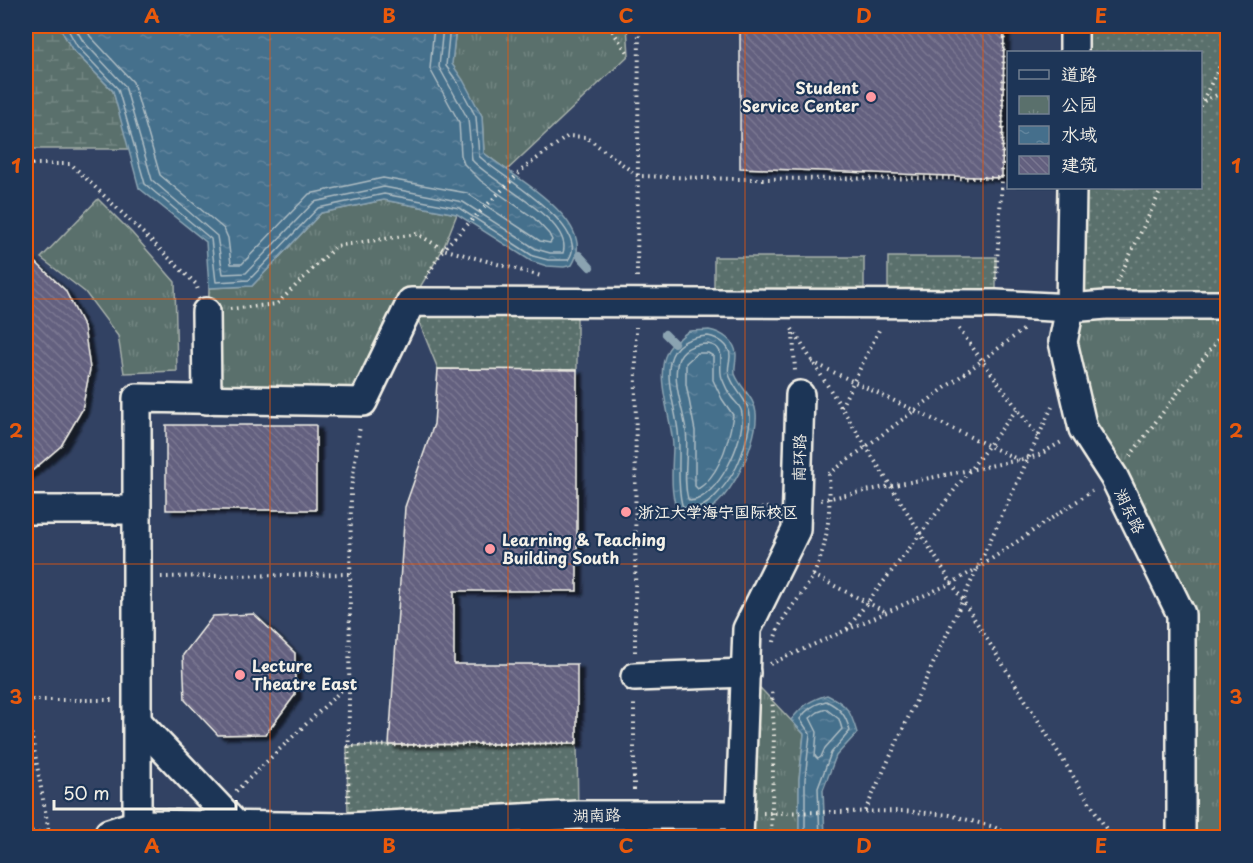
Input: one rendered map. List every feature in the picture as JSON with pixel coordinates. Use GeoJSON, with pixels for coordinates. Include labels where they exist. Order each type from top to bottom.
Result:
{"type":"FeatureCollection","features":[{"type":"Feature","properties":{"kind":"street"},"geometry":{"type":"LineString","coordinates":[[1074,26],[1074,51]]}},
{"type":"Feature","properties":{"kind":"street","name":"湖东路"},"geometry":{"type":"LineString","coordinates":[[1072,189],[1070,308],[1063,342],[1083,429],[1114,477],[1181,614],[1181,837]]}},
{"type":"Feature","properties":{"kind":"street"},"geometry":{"type":"LineString","coordinates":[[137,824],[137,398],[363,402],[411,302],[996,304],[1070,308],[1106,304],[1227,317]]}},
{"type":"Feature","properties":{"kind":"street"},"geometry":{"type":"LineString","coordinates":[[206,312],[207,400]]}},
{"type":"Feature","properties":{"kind":"street","name":"南环路"},"geometry":{"type":"LineString","coordinates":[[738,826],[761,671],[747,628],[796,530],[800,395]]}},
{"type":"Feature","properties":{"kind":"street"},"geometry":{"type":"LineString","coordinates":[[26,510],[137,510]]}},
{"type":"Feature","properties":{"kind":"street"},"geometry":{"type":"LineString","coordinates":[[634,676],[761,671]]}},
{"type":"Feature","properties":{"kind":"street"},"geometry":{"type":"LineString","coordinates":[[137,711],[228,816]]}},
{"type":"Feature","properties":{"kind":"street","name":"湖南路"},"geometry":{"type":"LineString","coordinates":[[110,833],[137,824],[228,816],[348,827],[578,815],[634,815],[738,826]]}},
{"type":"Feature","properties":{"kind":"path"},"geometry":{"type":"LineString","coordinates":[[609,26],[629,55]]}},
{"type":"Feature","properties":{"kind":"path"},"geometry":{"type":"LineString","coordinates":[[634,815],[639,26]]}},
{"type":"Feature","properties":{"kind":"path"},"geometry":{"type":"LineString","coordinates":[[996,304],[996,257],[1002,178],[1004,26]]}},
{"type":"Feature","properties":{"kind":"path"},"geometry":{"type":"LineString","coordinates":[[1202,102],[1227,50]]}},
{"type":"Feature","properties":{"kind":"path"},"geometry":{"type":"LineString","coordinates":[[1202,103],[1227,90]]}},
{"type":"Feature","properties":{"kind":"path"},"geometry":{"type":"LineString","coordinates":[[26,164],[71,164],[196,284],[206,312],[277,304],[336,246],[417,234],[443,249],[524,168],[568,136],[586,137],[638,176],[738,179],[1002,178]]}},
{"type":"Feature","properties":{"kind":"path"},"geometry":{"type":"LineString","coordinates":[[1106,304],[1162,189]]}},
{"type":"Feature","properties":{"kind":"path"},"geometry":{"type":"LineString","coordinates":[[784,303],[793,331],[1112,837]]}},
{"type":"Feature","properties":{"kind":"path"},"geometry":{"type":"LineString","coordinates":[[784,303],[793,331],[794,365],[800,395]]}},
{"type":"Feature","properties":{"kind":"path"},"geometry":{"type":"LineString","coordinates":[[761,671],[771,664],[952,583],[1114,477],[1227,317]]}},
{"type":"Feature","properties":{"kind":"path"},"geometry":{"type":"LineString","coordinates":[[841,407],[882,324]]}},
{"type":"Feature","properties":{"kind":"path"},"geometry":{"type":"LineString","coordinates":[[954,324],[1038,437]]}},
{"type":"Feature","properties":{"kind":"path"},"geometry":{"type":"LineString","coordinates":[[822,478],[1032,324]]}},
{"type":"Feature","properties":{"kind":"path"},"geometry":{"type":"LineString","coordinates":[[812,361],[1019,460]]}},
{"type":"Feature","properties":{"kind":"path"},"geometry":{"type":"LineString","coordinates":[[348,827],[351,489],[363,402]]}},
{"type":"Feature","properties":{"kind":"path"},"geometry":{"type":"LineString","coordinates":[[865,811],[1053,406]]}},
{"type":"Feature","properties":{"kind":"path"},"geometry":{"type":"LineString","coordinates":[[846,630],[1017,408]]}},
{"type":"Feature","properties":{"kind":"path"},"geometry":{"type":"LineString","coordinates":[[637,508],[663,515],[699,518],[830,499],[1029,458],[1039,455],[1083,429]]}},
{"type":"Feature","properties":{"kind":"path"},"geometry":{"type":"LineString","coordinates":[[773,649],[776,634],[789,609],[813,575],[825,544],[830,499],[829,474]]}},
{"type":"Feature","properties":{"kind":"path"},"geometry":{"type":"LineString","coordinates":[[137,577],[350,574]]}},
{"type":"Feature","properties":{"kind":"path"},"geometry":{"type":"LineString","coordinates":[[813,575],[886,612]]}},
{"type":"Feature","properties":{"kind":"path"},"geometry":{"type":"LineString","coordinates":[[761,671],[771,664],[772,656]]}},
{"type":"Feature","properties":{"kind":"path"},"geometry":{"type":"LineString","coordinates":[[771,837],[774,735],[772,682]]}},
{"type":"Feature","properties":{"kind":"path"},"geometry":{"type":"LineString","coordinates":[[228,816],[348,684]]}},
{"type":"Feature","properties":{"kind":"path"},"geometry":{"type":"LineString","coordinates":[[50,835],[26,702],[137,711]]}},
{"type":"Feature","properties":{"kind":"path"},"geometry":{"type":"LineString","coordinates":[[347,746],[577,743]]}},
{"type":"Feature","properties":{"kind":"path"},"geometry":{"type":"LineString","coordinates":[[786,812],[904,811],[950,815],[994,827],[1016,837]]}},
{"type":"Feature","properties":{"kind":"path"},"geometry":{"type":"LineString","coordinates":[[26,832],[50,835],[110,833]]}},
{"type":"Feature","properties":{"kind":"shaded area","name":"浙江大学海宁国际校区"},"geometry":{"type":"Polygon","coordinates":[[[26,26],[1227,26],[1227,837],[26,837],[26,26]]]}},
{"type":"Feature","properties":{"kind":"green space"},"geometry":{"type":"Polygon","coordinates":[[[26,26],[59,26],[72,49],[113,91],[130,149],[26,149],[26,26]]]}},
{"type":"Feature","properties":{"kind":"green space"},"geometry":{"type":"Polygon","coordinates":[[[456,26],[627,26],[629,55],[507,170],[484,153],[482,116],[452,64],[456,26]]]}},
{"type":"Feature","properties":{"kind":"green space"},"geometry":{"type":"Polygon","coordinates":[[[1074,26],[1227,26],[1227,305],[1070,308],[1072,189],[1202,189],[1202,51],[1074,51],[1074,26]]]}},
{"type":"Feature","properties":{"kind":"green space"},"geometry":{"type":"Polygon","coordinates":[[[98,199],[132,233],[175,282],[177,371],[124,373],[118,336],[85,292],[41,258],[98,199]]]}},
{"type":"Feature","properties":{"kind":"green space"},"geometry":{"type":"Polygon","coordinates":[[[384,200],[457,214],[443,249],[411,302],[363,402],[207,400],[209,288],[252,286],[321,213],[384,200]]]}},
{"type":"Feature","properties":{"kind":"green space"},"geometry":{"type":"Polygon","coordinates":[[[714,257],[864,257],[864,304],[714,303],[714,257]]]}},
{"type":"Feature","properties":{"kind":"green space"},"geometry":{"type":"Polygon","coordinates":[[[888,257],[996,257],[996,304],[888,304],[888,257]]]}},
{"type":"Feature","properties":{"kind":"green space"},"geometry":{"type":"Polygon","coordinates":[[[411,302],[577,303],[577,370],[438,369],[411,302]]]}},
{"type":"Feature","properties":{"kind":"green space"},"geometry":{"type":"Polygon","coordinates":[[[1070,308],[1227,308],[1227,837],[1181,837],[1181,614],[1083,429],[1070,308]]]}},
{"type":"Feature","properties":{"kind":"green space"},"geometry":{"type":"Polygon","coordinates":[[[746,673],[804,734],[799,779],[799,837],[109,838],[738,815],[746,673]]]}},
{"type":"Feature","properties":{"kind":"green space"},"geometry":{"type":"Polygon","coordinates":[[[577,743],[578,815],[348,827],[347,746],[577,743]]]}},
{"type":"Feature","properties":{"kind":"water"},"geometry":{"type":"Polygon","coordinates":[[[59,26],[456,26],[452,64],[482,116],[484,153],[549,201],[564,216],[574,232],[577,248],[572,265],[547,266],[531,261],[457,214],[384,200],[321,213],[252,286],[209,288],[206,242],[139,188],[113,91],[72,49],[59,26]]]}},
{"type":"Feature","properties":{"kind":"water"},"geometry":{"type":"Polygon","coordinates":[[[709,330],[723,335],[734,346],[736,351],[735,374],[755,408],[755,426],[745,462],[724,496],[712,508],[698,515],[684,514],[675,503],[673,494],[673,446],[663,385],[663,362],[669,348],[686,333],[709,330]]]}},
{"type":"Feature","properties":{"kind":"water"},"geometry":{"type":"Polygon","coordinates":[[[827,695],[840,702],[848,710],[857,733],[836,756],[823,790],[825,837],[799,837],[799,779],[804,734],[791,720],[807,704],[827,695]]]}},
{"type":"Feature","properties":{"kind":"building","name":"Student Service Center"},"geometry":{"type":"Polygon","coordinates":[[[740,26],[1004,26],[1002,178],[740,168],[740,26]]]}},
{"type":"Feature","properties":{"kind":"building"},"geometry":{"type":"Polygon","coordinates":[[[26,253],[65,290],[84,327],[90,369],[82,410],[61,446],[26,476],[26,253]]]}},
{"type":"Feature","properties":{"kind":"building","name":"Learning & Teaching Building South"},"geometry":{"type":"Polygon","coordinates":[[[438,369],[577,370],[577,591],[454,591],[454,664],[577,664],[577,743],[389,745],[405,507],[434,424],[438,369]]]}},
{"type":"Feature","properties":{"kind":"building"},"geometry":{"type":"Polygon","coordinates":[[[166,425],[316,425],[316,510],[166,510],[166,425]]]}},
{"type":"Feature","properties":{"kind":"building","name":"Lecture Theatre East"},"geometry":{"type":"Polygon","coordinates":[[[254,614],[295,653],[295,695],[266,734],[218,735],[185,700],[183,655],[213,616],[254,614]]]}},
{"type":"Feature","properties":{"kind":"waterway"},"geometry":{"type":"LineString","coordinates":[[579,255],[590,267]]}},
{"type":"Feature","properties":{"kind":"waterway"},"geometry":{"type":"LineString","coordinates":[[665,334],[674,343]]}},
{"type":"Feature","properties":{"kind":"place","name":"Student Service Center"},"geometry":{"type":"Point","coordinates":[871,97]}},
{"type":"Feature","properties":{"kind":"place","name":"浙江大学海宁国际校区"},"geometry":{"type":"Point","coordinates":[626,512]}},
{"type":"Feature","properties":{"kind":"place","name":"Learning & Teaching Building South"},"geometry":{"type":"Point","coordinates":[490,549]}},
{"type":"Feature","properties":{"kind":"place","name":"Lecture Theatre East"},"geometry":{"type":"Point","coordinates":[240,675]}}]}
